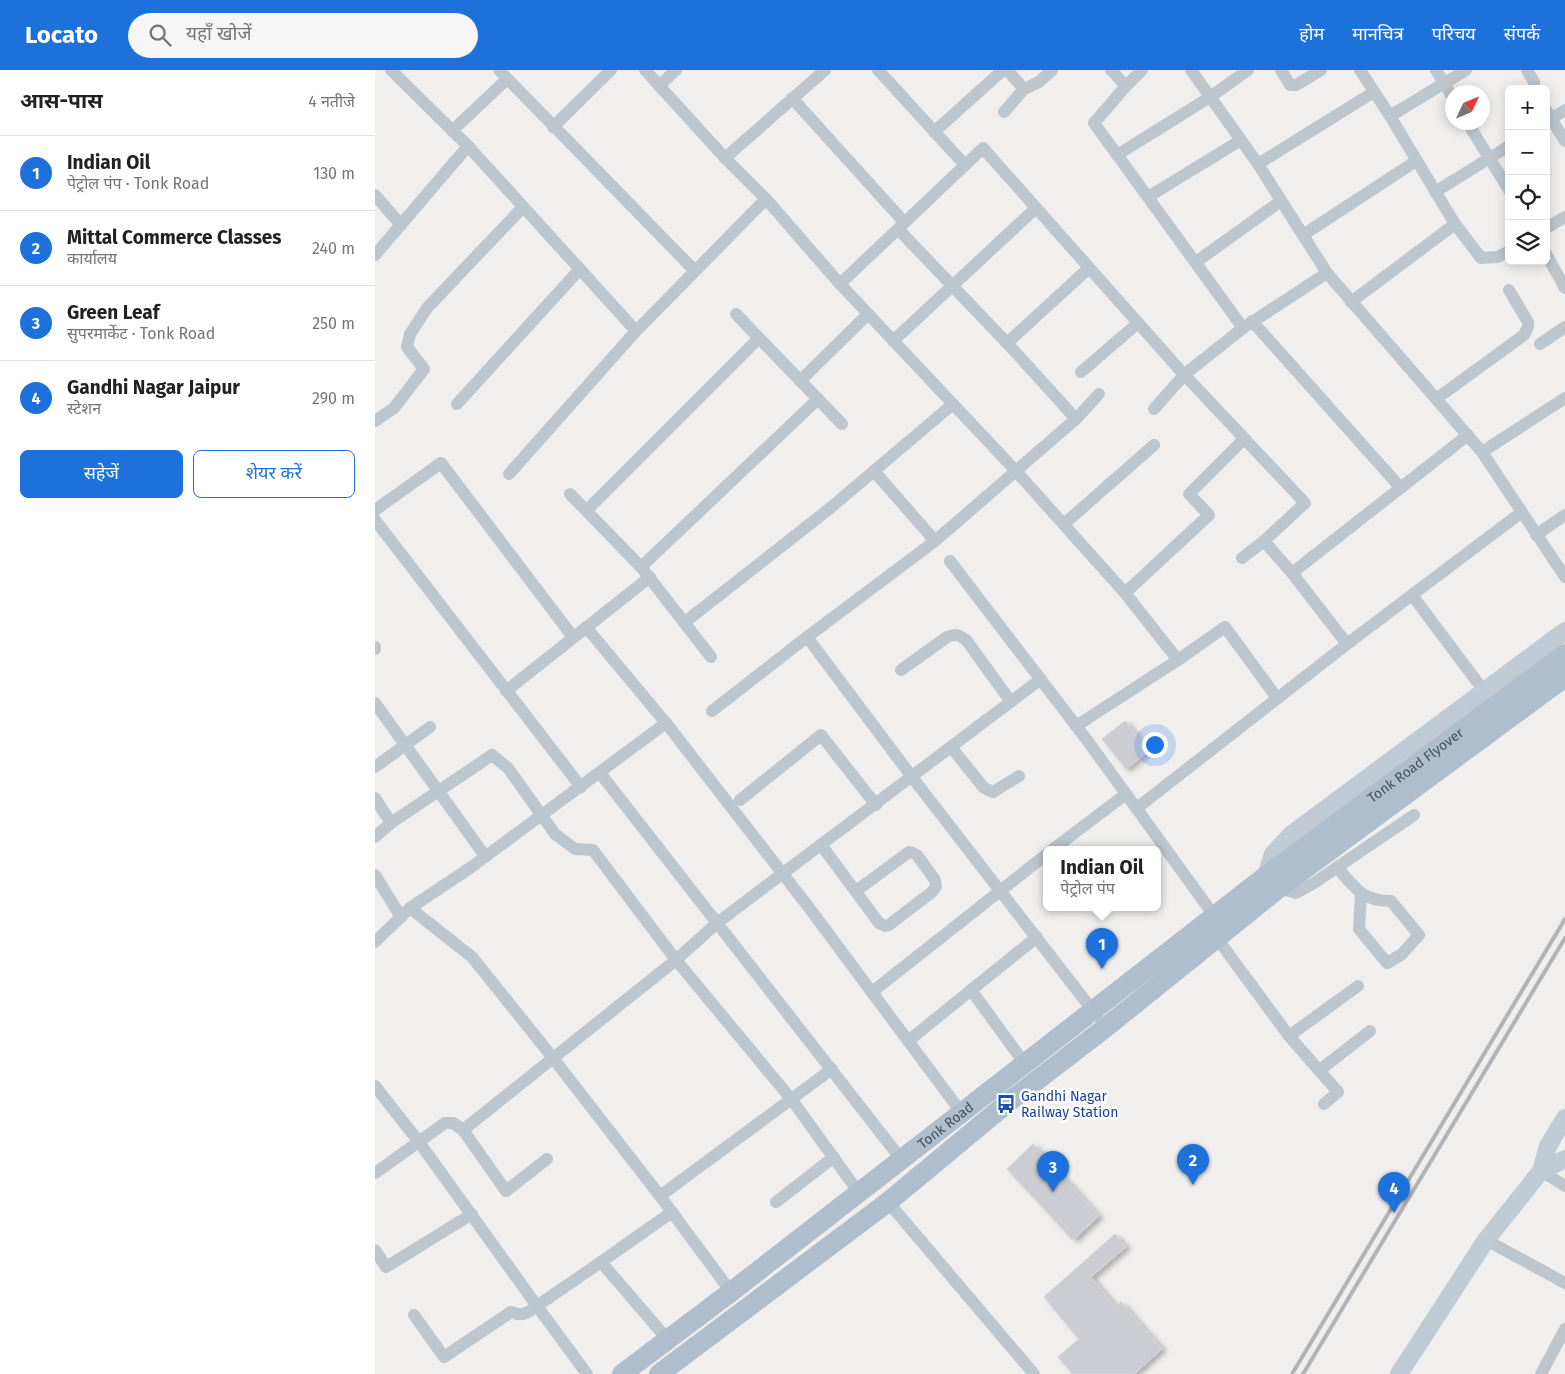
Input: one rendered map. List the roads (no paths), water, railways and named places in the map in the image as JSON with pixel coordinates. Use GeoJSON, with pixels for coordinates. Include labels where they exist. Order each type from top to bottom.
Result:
{"type":"FeatureCollection","features":[{"type":"Feature","properties":{"kind":"main road","name":"Tonk Road Flyover"},"geometry":{"type":"LineString","coordinates":[[1295,866],[1565,654]]}},
{"type":"Feature","properties":{"kind":"main road","name":"Tonk Road Flyover"},"geometry":{"type":"LineString","coordinates":[[1273,882],[1565,677]]}},
{"type":"Feature","properties":{"kind":"main road","name":"Tonk Road"},"geometry":{"type":"LineString","coordinates":[[622,1374],[731,1292],[1215,917],[1273,882]]}},
{"type":"Feature","properties":{"kind":"main road","name":"Tonk Road"},"geometry":{"type":"LineString","coordinates":[[659,1374],[888,1202],[1006,1104],[1105,1028],[1216,937],[1273,882]]}},
{"type":"Feature","properties":{"kind":"street"},"geometry":{"type":"LineString","coordinates":[[391,70],[468,146],[636,330]]}},
{"type":"Feature","properties":{"kind":"street"},"geometry":{"type":"LineString","coordinates":[[553,127],[611,70]]}},
{"type":"Feature","properties":{"kind":"street"},"geometry":{"type":"LineString","coordinates":[[645,70],[766,200],[840,284],[1015,470],[1125,593],[1178,660]]}},
{"type":"Feature","properties":{"kind":"street"},"geometry":{"type":"LineString","coordinates":[[659,86],[676,70]]}},
{"type":"Feature","properties":{"kind":"street"},"geometry":{"type":"LineString","coordinates":[[725,158],[825,70]]}},
{"type":"Feature","properties":{"kind":"street"},"geometry":{"type":"LineString","coordinates":[[877,70],[965,165]]}},
{"type":"Feature","properties":{"kind":"street"},"geometry":{"type":"LineString","coordinates":[[934,132],[1003,70]]}},
{"type":"Feature","properties":{"kind":"street"},"geometry":{"type":"LineString","coordinates":[[1007,70],[1024,89]]}},
{"type":"Feature","properties":{"kind":"street"},"geometry":{"type":"LineString","coordinates":[[1004,112],[1024,89],[1039,82],[1052,70]]}},
{"type":"Feature","properties":{"kind":"street"},"geometry":{"type":"LineString","coordinates":[[1111,70],[1126,86]]}},
{"type":"Feature","properties":{"kind":"street"},"geometry":{"type":"LineString","coordinates":[[1142,70],[1094,123],[1195,262],[1247,324],[1400,487]]}},
{"type":"Feature","properties":{"kind":"street"},"geometry":{"type":"LineString","coordinates":[[1191,70],[1259,164],[1327,273],[1482,452],[1565,577]]}},
{"type":"Feature","properties":{"kind":"street"},"geometry":{"type":"LineString","coordinates":[[1117,155],[1210,97],[1248,70]]}},
{"type":"Feature","properties":{"kind":"street"},"geometry":{"type":"LineString","coordinates":[[1281,70],[1290,86],[1296,85],[1321,70]]}},
{"type":"Feature","properties":{"kind":"street"},"geometry":{"type":"LineString","coordinates":[[1360,70],[1455,224],[1481,258],[1499,257],[1505,253]]}},
{"type":"Feature","properties":{"kind":"street"},"geometry":{"type":"LineString","coordinates":[[1436,70],[1444,84]]}},
{"type":"Feature","properties":{"kind":"street"},"geometry":{"type":"LineString","coordinates":[[1390,116],[1466,70]]}},
{"type":"Feature","properties":{"kind":"street"},"geometry":{"type":"LineString","coordinates":[[1527,70],[1534,85]]}},
{"type":"Feature","properties":{"kind":"street"},"geometry":{"type":"LineString","coordinates":[[452,131],[503,75],[695,271]]}},
{"type":"Feature","properties":{"kind":"street"},"geometry":{"type":"LineString","coordinates":[[1259,164],[1374,92]]}},
{"type":"Feature","properties":{"kind":"street"},"geometry":{"type":"LineString","coordinates":[[792,98],[953,285],[1076,419]]}},
{"type":"Feature","properties":{"kind":"street"},"geometry":{"type":"LineString","coordinates":[[1550,116],[1565,110]]}},
{"type":"Feature","properties":{"kind":"street"},"geometry":{"type":"LineString","coordinates":[[1550,120],[1565,141]]}},
{"type":"Feature","properties":{"kind":"street"},"geometry":{"type":"LineString","coordinates":[[1472,130],[1505,184]]}},
{"type":"Feature","properties":{"kind":"street"},"geometry":{"type":"LineString","coordinates":[[1148,197],[1241,140]]}},
{"type":"Feature","properties":{"kind":"street"},"geometry":{"type":"LineString","coordinates":[[375,255],[468,146]]}},
{"type":"Feature","properties":{"kind":"street"},"geometry":{"type":"LineString","coordinates":[[840,284],[983,148],[1184,375],[1305,503],[1264,541],[1242,558]]}},
{"type":"Feature","properties":{"kind":"street"},"geometry":{"type":"LineString","coordinates":[[1435,192],[1505,148]]}},
{"type":"Feature","properties":{"kind":"street"},"geometry":{"type":"LineString","coordinates":[[1303,235],[1416,161]]}},
{"type":"Feature","properties":{"kind":"street"},"geometry":{"type":"LineString","coordinates":[[375,194],[401,225]]}},
{"type":"Feature","properties":{"kind":"street"},"geometry":{"type":"LineString","coordinates":[[509,474],[636,330],[766,200]]}},
{"type":"Feature","properties":{"kind":"street"},"geometry":{"type":"LineString","coordinates":[[1195,262],[1281,201]]}},
{"type":"Feature","properties":{"kind":"street"},"geometry":{"type":"LineString","coordinates":[[375,421],[393,408],[424,369],[407,347],[410,334],[427,308],[523,207]]}},
{"type":"Feature","properties":{"kind":"street"},"geometry":{"type":"LineString","coordinates":[[893,341],[1036,208]]}},
{"type":"Feature","properties":{"kind":"street"},"geometry":{"type":"LineString","coordinates":[[1550,226],[1565,217]]}},
{"type":"Feature","properties":{"kind":"street"},"geometry":{"type":"LineString","coordinates":[[1351,302],[1455,224]]}},
{"type":"Feature","properties":{"kind":"street"},"geometry":{"type":"LineString","coordinates":[[1550,261],[1565,288]]}},
{"type":"Feature","properties":{"kind":"street"},"geometry":{"type":"LineString","coordinates":[[1007,343],[1089,268]]}},
{"type":"Feature","properties":{"kind":"street"},"geometry":{"type":"LineString","coordinates":[[457,404],[580,269]]}},
{"type":"Feature","properties":{"kind":"street"},"geometry":{"type":"LineString","coordinates":[[1154,409],[1184,375],[1247,324],[1327,273]]}},
{"type":"Feature","properties":{"kind":"street"},"geometry":{"type":"LineString","coordinates":[[1436,399],[1524,335],[1528,322],[1509,290]]}},
{"type":"Feature","properties":{"kind":"street"},"geometry":{"type":"LineString","coordinates":[[736,314],[842,424]]}},
{"type":"Feature","properties":{"kind":"street"},"geometry":{"type":"LineString","coordinates":[[799,381],[868,314]]}},
{"type":"Feature","properties":{"kind":"street"},"geometry":{"type":"LineString","coordinates":[[1081,372],[1138,323]]}},
{"type":"Feature","properties":{"kind":"street"},"geometry":{"type":"LineString","coordinates":[[1540,344],[1565,327]]}},
{"type":"Feature","properties":{"kind":"street"},"geometry":{"type":"LineString","coordinates":[[587,510],[759,338]]}},
{"type":"Feature","properties":{"kind":"street"},"geometry":{"type":"LineString","coordinates":[[712,711],[807,636],[935,541],[1076,419],[1099,394]]}},
{"type":"Feature","properties":{"kind":"street"},"geometry":{"type":"LineString","coordinates":[[1482,452],[1565,398]]}},
{"type":"Feature","properties":{"kind":"street"},"geometry":{"type":"LineString","coordinates":[[641,567],[817,399]]}},
{"type":"Feature","properties":{"kind":"street"},"geometry":{"type":"LineString","coordinates":[[685,622],[829,509],[953,404]]}},
{"type":"Feature","properties":{"kind":"street"},"geometry":{"type":"LineString","coordinates":[[1292,573],[1468,435]]}},
{"type":"Feature","properties":{"kind":"street"},"geometry":{"type":"LineString","coordinates":[[1125,593],[1209,515],[1189,494],[1244,439]]}},
{"type":"Feature","properties":{"kind":"street"},"geometry":{"type":"LineString","coordinates":[[1063,524],[1154,445]]}},
{"type":"Feature","properties":{"kind":"street"},"geometry":{"type":"LineString","coordinates":[[375,510],[441,462],[573,637]]}},
{"type":"Feature","properties":{"kind":"street"},"geometry":{"type":"LineString","coordinates":[[874,471],[935,541]]}},
{"type":"Feature","properties":{"kind":"street"},"geometry":{"type":"LineString","coordinates":[[570,494],[650,577],[711,657]]}},
{"type":"Feature","properties":{"kind":"street"},"geometry":{"type":"LineString","coordinates":[[1137,808],[1347,644],[1522,512]]}},
{"type":"Feature","properties":{"kind":"street"},"geometry":{"type":"LineString","coordinates":[[1536,534],[1565,515]]}},
{"type":"Feature","properties":{"kind":"street"},"geometry":{"type":"LineString","coordinates":[[375,520],[581,787]]}},
{"type":"Feature","properties":{"kind":"street"},"geometry":{"type":"LineString","coordinates":[[1264,541],[1292,573],[1347,644]]}},
{"type":"Feature","properties":{"kind":"street"},"geometry":{"type":"LineString","coordinates":[[950,561],[1076,726],[1215,917]]}},
{"type":"Feature","properties":{"kind":"street"},"geometry":{"type":"LineString","coordinates":[[506,691],[650,577]]}},
{"type":"Feature","properties":{"kind":"street"},"geometry":{"type":"LineString","coordinates":[[1412,595],[1484,691]]}},
{"type":"Feature","properties":{"kind":"street"},"geometry":{"type":"LineString","coordinates":[[586,627],[667,723],[784,875],[961,1112]]}},
{"type":"Feature","properties":{"kind":"street"},"geometry":{"type":"LineString","coordinates":[[1076,726],[1225,627],[1277,698]]}},
{"type":"Feature","properties":{"kind":"street"},"geometry":{"type":"LineString","coordinates":[[1414,815],[1296,893],[1273,882],[1273,854],[1292,834],[1565,630]]}},
{"type":"Feature","properties":{"kind":"street"},"geometry":{"type":"LineString","coordinates":[[901,670],[947,637],[954,634],[960,635],[967,640],[1011,702]]}},
{"type":"Feature","properties":{"kind":"street"},"geometry":{"type":"LineString","coordinates":[[807,636],[912,777],[1001,889],[1105,1028]]}},
{"type":"Feature","properties":{"kind":"street"},"geometry":{"type":"LineString","coordinates":[[463,1130],[676,960],[717,923],[784,875],[1041,679]]}},
{"type":"Feature","properties":{"kind":"street"},"geometry":{"type":"LineString","coordinates":[[375,703],[485,856]]}},
{"type":"Feature","properties":{"kind":"street"},"geometry":{"type":"LineString","coordinates":[[375,942],[405,913],[667,723]]}},
{"type":"Feature","properties":{"kind":"street"},"geometry":{"type":"LineString","coordinates":[[375,768],[430,727]]}},
{"type":"Feature","properties":{"kind":"street"},"geometry":{"type":"LineString","coordinates":[[740,800],[821,735],[875,805]]}},
{"type":"Feature","properties":{"kind":"street"},"geometry":{"type":"LineString","coordinates":[[951,747],[984,788],[993,792],[1019,776]]}},
{"type":"Feature","properties":{"kind":"street"},"geometry":{"type":"LineString","coordinates":[[375,837],[391,823],[438,790],[492,755],[508,768],[555,834],[575,848],[593,850],[676,960],[792,1100],[859,1193]]}},
{"type":"Feature","properties":{"kind":"street"},"geometry":{"type":"LineString","coordinates":[[600,773],[800,1030],[833,1069],[901,1159]]}},
{"type":"Feature","properties":{"kind":"street"},"geometry":{"type":"LineString","coordinates":[[1057,846],[1126,794]]}},
{"type":"Feature","properties":{"kind":"street"},"geometry":{"type":"LineString","coordinates":[[375,798],[391,823]]}},
{"type":"Feature","properties":{"kind":"street"},"geometry":{"type":"LineString","coordinates":[[822,846],[879,922],[885,926],[889,925],[936,888],[935,880],[917,855],[909,852],[856,891]]}},
{"type":"Feature","properties":{"kind":"street"},"geometry":{"type":"LineString","coordinates":[[872,992],[1043,857]]}},
{"type":"Feature","properties":{"kind":"street"},"geometry":{"type":"LineString","coordinates":[[1337,867],[1361,894],[1382,901],[1391,901],[1419,935],[1402,954],[1387,963],[1359,929],[1361,894]]}},
{"type":"Feature","properties":{"kind":"street"},"geometry":{"type":"LineString","coordinates":[[375,875],[405,913],[472,957],[660,1196],[731,1292]]}},
{"type":"Feature","properties":{"kind":"street"},"geometry":{"type":"LineString","coordinates":[[908,1040],[1037,937]]}},
{"type":"Feature","properties":{"kind":"street"},"geometry":{"type":"LineString","coordinates":[[1216,937],[1289,1036],[1338,1092],[1324,1104]]}},
{"type":"Feature","properties":{"kind":"street"},"geometry":{"type":"LineString","coordinates":[[1289,1036],[1358,986]]}},
{"type":"Feature","properties":{"kind":"street"},"geometry":{"type":"LineString","coordinates":[[971,990],[1025,1064]]}},
{"type":"Feature","properties":{"kind":"street"},"geometry":{"type":"LineString","coordinates":[[1320,1070],[1370,1031]]}},
{"type":"Feature","properties":{"kind":"street"},"geometry":{"type":"LineString","coordinates":[[660,1196],[833,1069]]}},
{"type":"Feature","properties":{"kind":"street"},"geometry":{"type":"LineString","coordinates":[[375,1086],[419,1142],[587,1374]]}},
{"type":"Feature","properties":{"kind":"street"},"geometry":{"type":"LineString","coordinates":[[1399,1374],[1486,1240],[1541,1171],[1548,1146],[1565,1118]]}},
{"type":"Feature","properties":{"kind":"street"},"geometry":{"type":"LineString","coordinates":[[375,1173],[445,1123],[453,1123],[463,1130],[506,1190],[547,1159]]}},
{"type":"Feature","properties":{"kind":"street"},"geometry":{"type":"LineString","coordinates":[[776,1202],[834,1157]]}},
{"type":"Feature","properties":{"kind":"street"},"geometry":{"type":"LineString","coordinates":[[1541,1171],[1565,1159]]}},
{"type":"Feature","properties":{"kind":"street"},"geometry":{"type":"LineString","coordinates":[[1541,1171],[1565,1186]]}},
{"type":"Feature","properties":{"kind":"street"},"geometry":{"type":"LineString","coordinates":[[888,1202],[1034,1374]]}},
{"type":"Feature","properties":{"kind":"street"},"geometry":{"type":"LineString","coordinates":[[414,1315],[444,1357],[511,1312],[518,1315],[528,1313],[672,1212]]}},
{"type":"Feature","properties":{"kind":"street"},"geometry":{"type":"LineString","coordinates":[[375,1250],[386,1267],[472,1214]]}},
{"type":"Feature","properties":{"kind":"street"},"geometry":{"type":"LineString","coordinates":[[1486,1240],[1565,1283]]}},
{"type":"Feature","properties":{"kind":"street"},"geometry":{"type":"LineString","coordinates":[[601,1262],[668,1340]]}},
{"type":"Feature","properties":{"kind":"street"},"geometry":{"type":"LineString","coordinates":[[1541,1374],[1565,1329]]}},
{"type":"Feature","properties":{"kind":"railway"},"geometry":{"type":"LineString","coordinates":[[1292,1374],[1565,919]]}},
{"type":"Feature","properties":{"kind":"railway"},"geometry":{"type":"LineString","coordinates":[[1303,1374],[1565,938]]}},
{"type":"Feature","properties":{"kind":"place","name":"Indian Oil"},"geometry":{"type":"Point","coordinates":[1102,969]}},
{"type":"Feature","properties":{"kind":"place","name":"Gandhi Nagar Railway Station"},"geometry":{"type":"Point","coordinates":[1006,1104]}},
{"type":"Feature","properties":{"kind":"place","name":"Mittal Commerce Classes"},"geometry":{"type":"Point","coordinates":[1193,1185]}},
{"type":"Feature","properties":{"kind":"place","name":"Green Leaf"},"geometry":{"type":"Point","coordinates":[1053,1192]}},
{"type":"Feature","properties":{"kind":"place","name":"Gandhi Nagar Jaipur"},"geometry":{"type":"Point","coordinates":[1394,1213]}}]}
